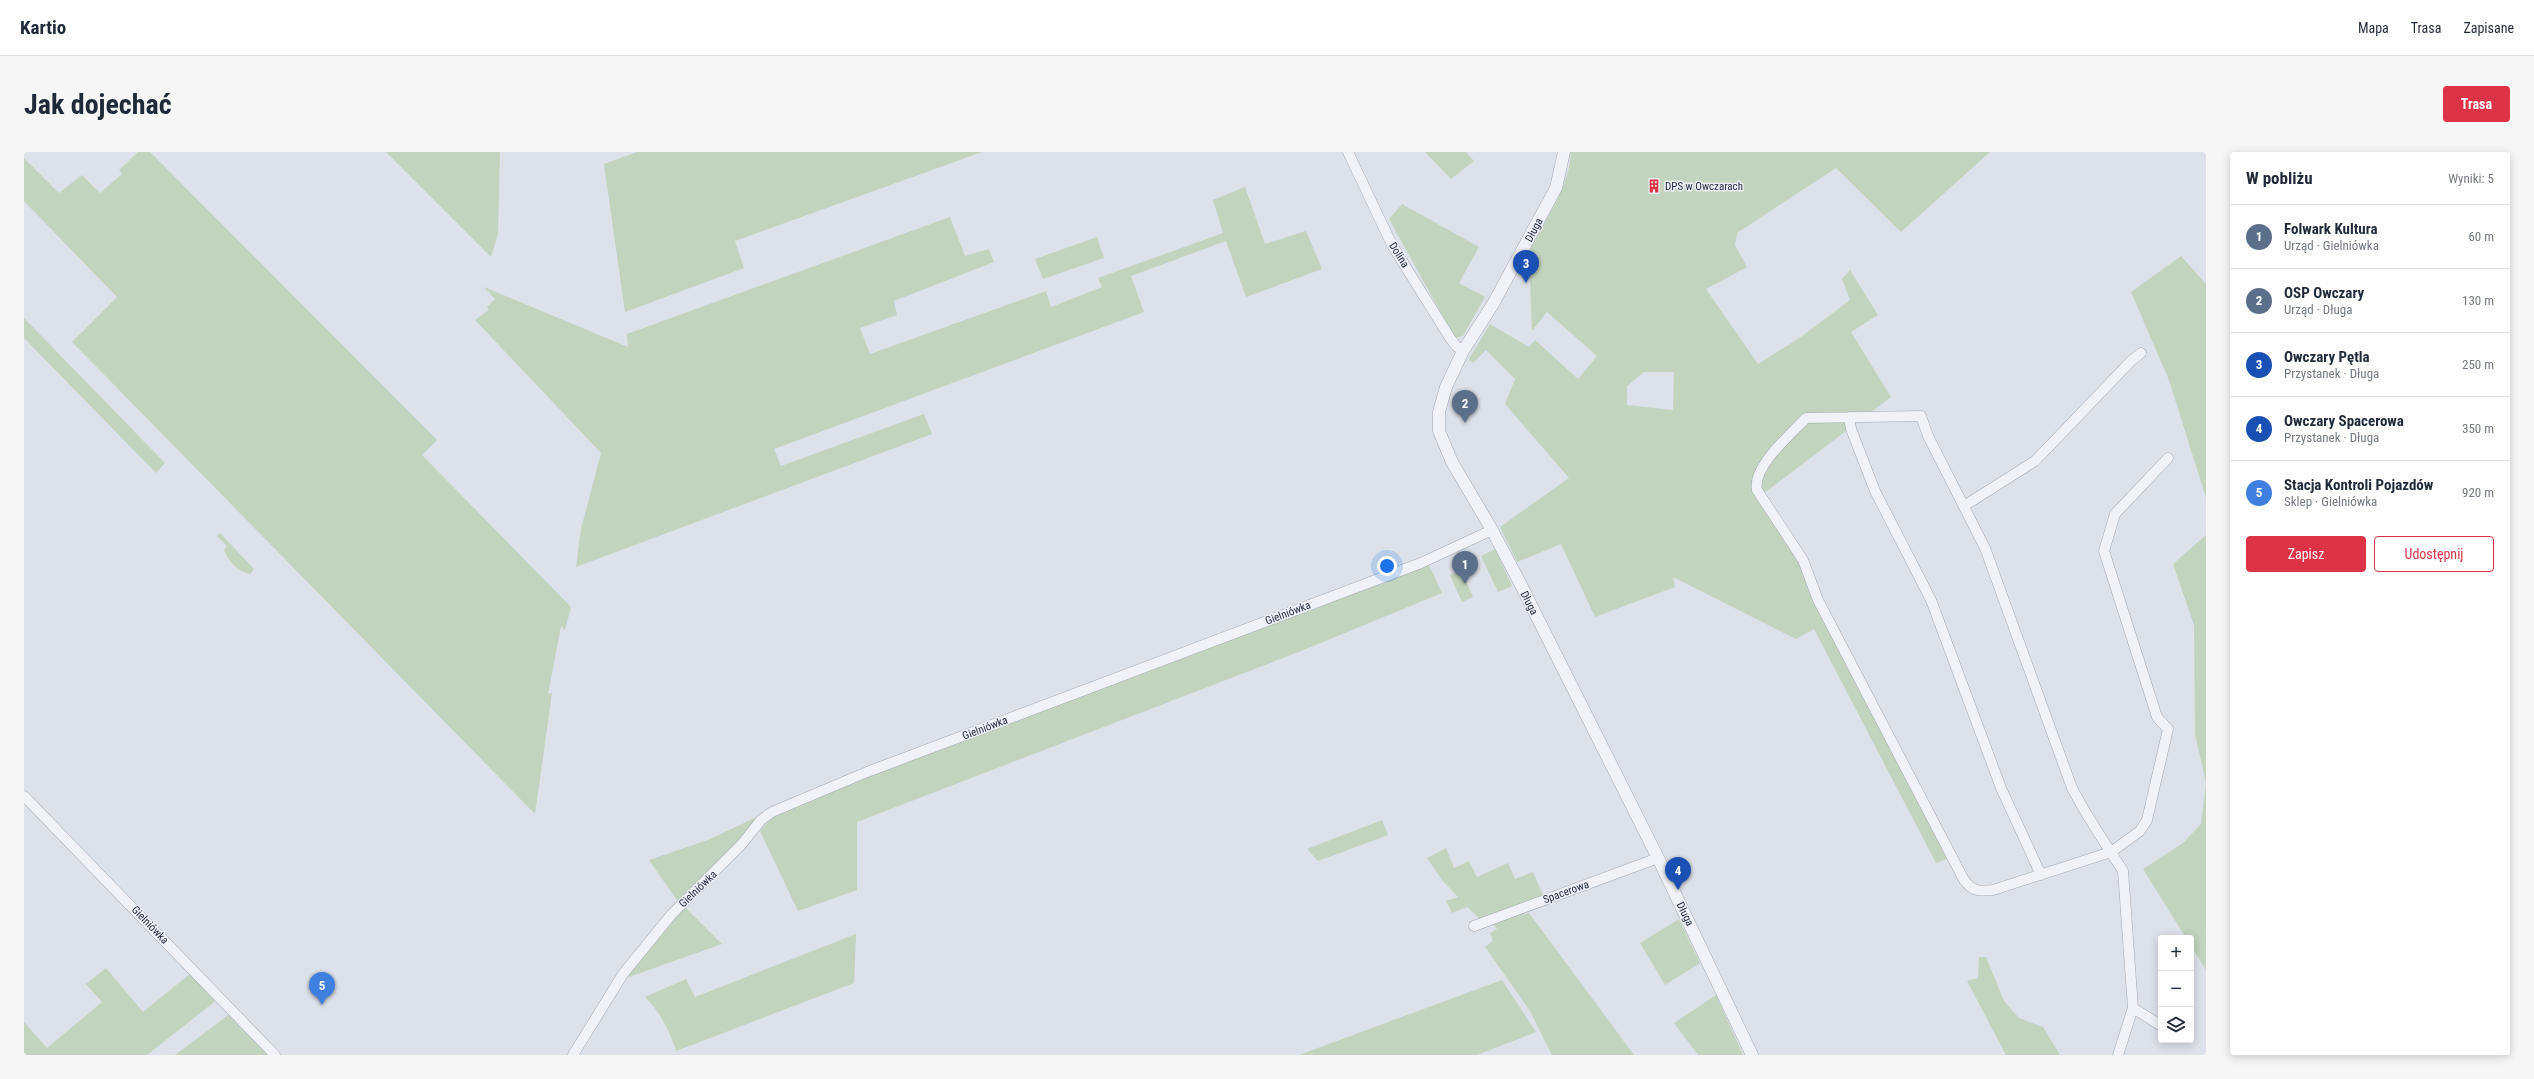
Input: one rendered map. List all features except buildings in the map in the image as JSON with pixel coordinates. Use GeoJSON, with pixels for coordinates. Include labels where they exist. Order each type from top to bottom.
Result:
{"type":"FeatureCollection","features":[{"type":"Feature","properties":{"kind":"street","name":"Dolina"},"geometry":{"type":"LineString","coordinates":[[1348,152],[1392,245],[1450,338],[1456,346],[1463,351]]}},
{"type":"Feature","properties":{"kind":"street","name":"Długa"},"geometry":{"type":"LineString","coordinates":[[1564,152],[1556,188],[1493,304],[1463,351],[1446,386],[1439,412],[1439,431],[1452,462],[1492,530],[1658,858],[1752,1055]]}},
{"type":"Feature","properties":{"kind":"street"},"geometry":{"type":"LineString","coordinates":[[1964,506],[2035,461],[2131,361],[2141,353]]}},
{"type":"Feature","properties":{"kind":"street"},"geometry":{"type":"LineString","coordinates":[[2118,1055],[2133,1008],[2123,871],[2111,852],[2087,816],[2072,788],[1985,548],[1928,436],[1921,416],[1806,418],[1764,464],[1755,482],[1757,490],[1803,560],[1818,600],[1964,880],[1973,890],[1979,891],[1993,890],[2111,852],[2145,826],[2168,729],[2157,717],[2107,562],[2105,543],[2115,514],[2168,458]]}},
{"type":"Feature","properties":{"kind":"street"},"geometry":{"type":"LineString","coordinates":[[1849,417],[1851,429],[1875,492],[1931,600],[2001,788],[2041,875]]}},
{"type":"Feature","properties":{"kind":"street","name":"Gielniówka"},"geometry":{"type":"LineString","coordinates":[[573,1055],[611,992],[651,939],[671,915],[741,845],[760,820],[772,812],[867,772],[1421,563],[1492,530]]}},
{"type":"Feature","properties":{"kind":"street","name":"Gielniówka"},"geometry":{"type":"LineString","coordinates":[[24,796],[275,1055]]}},
{"type":"Feature","properties":{"kind":"street","name":"Spacerowa"},"geometry":{"type":"LineString","coordinates":[[1474,926],[1658,858]]}},
{"type":"Feature","properties":{"kind":"street"},"geometry":{"type":"LineString","coordinates":[[2133,1008],[2158,1024]]}},
{"type":"Feature","properties":{"kind":"green space"},"geometry":{"type":"Polygon","coordinates":[[[138,152],[150,152],[437,440],[422,455],[571,607],[565,630],[561,626],[548,694],[552,693],[535,814],[72,342],[117,297],[24,201],[24,158],[59,193],[82,175],[100,193],[122,174],[119,170],[138,152]]]}},
{"type":"Feature","properties":{"kind":"green space"},"geometry":{"type":"Polygon","coordinates":[[[386,152],[500,152],[498,234],[491,257],[386,152]]]}},
{"type":"Feature","properties":{"kind":"green space"},"geometry":{"type":"Polygon","coordinates":[[[637,152],[982,152],[735,241],[744,268],[625,312],[604,164],[637,152]]]}},
{"type":"Feature","properties":{"kind":"green space"},"geometry":{"type":"Polygon","coordinates":[[[1425,152],[1466,152],[1474,161],[1451,179],[1425,152]]]}},
{"type":"Feature","properties":{"kind":"green space"},"geometry":{"type":"Polygon","coordinates":[[[1571,152],[1990,152],[1901,232],[1836,168],[1737,233],[1735,245],[1747,267],[1706,289],[1758,364],[1798,339],[1850,300],[1842,279],[1850,270],[1878,315],[1851,332],[1891,397],[1764,493],[1952,857],[1936,863],[1814,629],[1796,639],[1673,577],[1675,587],[1595,617],[1561,544],[1517,562],[1500,527],[1569,478],[1505,404],[1515,379],[1486,350],[1473,363],[1469,359],[1490,324],[1529,347],[1535,340],[1578,379],[1597,356],[1547,312],[1532,331],[1530,279],[1521,278],[1532,246],[1557,201],[1569,169],[1571,152]],[[1644,372],[1627,386],[1627,405],[1673,410],[1674,372],[1644,372]]]}},
{"type":"Feature","properties":{"kind":"green space"},"geometry":{"type":"Polygon","coordinates":[[[1245,187],[1265,244],[1306,231],[1322,269],[1246,297],[1226,241],[1131,276],[1144,312],[774,449],[781,466],[924,414],[932,434],[576,567],[581,529],[601,453],[475,320],[489,310],[487,307],[495,299],[484,287],[628,347],[627,334],[950,217],[965,256],[989,249],[994,262],[894,301],[897,315],[860,328],[870,354],[1046,291],[1051,307],[1102,287],[1098,278],[1223,233],[1213,200],[1245,187]]]}},
{"type":"Feature","properties":{"kind":"green space"},"geometry":{"type":"Polygon","coordinates":[[[1402,204],[1479,247],[1459,283],[1485,297],[1463,336],[1455,338],[1389,219],[1402,204]]]}},
{"type":"Feature","properties":{"kind":"green space"},"geometry":{"type":"Polygon","coordinates":[[[1097,237],[1104,258],[1043,279],[1035,259],[1097,237]]]}},
{"type":"Feature","properties":{"kind":"green space"},"geometry":{"type":"Polygon","coordinates":[[[2181,256],[2206,284],[2206,498],[2169,380],[2131,292],[2181,256]]]}},
{"type":"Feature","properties":{"kind":"green space"},"geometry":{"type":"Polygon","coordinates":[[[24,318],[165,463],[156,473],[24,338],[24,318]]]}},
{"type":"Feature","properties":{"kind":"green space"},"geometry":{"type":"Polygon","coordinates":[[[220,533],[254,569],[250,574],[241,571],[228,558],[224,550],[227,546],[217,536],[220,533]]]}},
{"type":"Feature","properties":{"kind":"green space"},"geometry":{"type":"Polygon","coordinates":[[[2206,535],[2206,783],[2195,734],[2194,625],[2173,564],[2206,535]]]}},
{"type":"Feature","properties":{"kind":"green space"},"geometry":{"type":"Polygon","coordinates":[[[1495,549],[1512,586],[1498,592],[1481,556],[1495,549]]]}},
{"type":"Feature","properties":{"kind":"green space"},"geometry":{"type":"Polygon","coordinates":[[[1428,563],[1442,593],[1301,651],[857,822],[857,890],[798,911],[760,831],[772,817],[858,779],[1428,563]]]}},
{"type":"Feature","properties":{"kind":"green space"},"geometry":{"type":"Polygon","coordinates":[[[1461,570],[1473,597],[1462,602],[1450,575],[1461,570]]]}},
{"type":"Feature","properties":{"kind":"green space"},"geometry":{"type":"Polygon","coordinates":[[[2206,783],[2206,970],[2194,951],[2194,935],[2184,935],[2143,869],[2183,843],[2201,824],[2206,783]]]}},
{"type":"Feature","properties":{"kind":"green space"},"geometry":{"type":"Polygon","coordinates":[[[761,815],[747,833],[679,903],[649,860],[708,840],[761,815]]]}},
{"type":"Feature","properties":{"kind":"green space"},"geometry":{"type":"Polygon","coordinates":[[[1382,820],[1388,835],[1318,861],[1307,849],[1382,820]]]}},
{"type":"Feature","properties":{"kind":"green space"},"geometry":{"type":"Polygon","coordinates":[[[1446,848],[1454,868],[1469,861],[1477,877],[1508,863],[1515,879],[1533,872],[1544,897],[1481,920],[1467,907],[1452,913],[1446,901],[1458,897],[1442,880],[1427,858],[1446,848]]]}},
{"type":"Feature","properties":{"kind":"green space"},"geometry":{"type":"Polygon","coordinates":[[[684,906],[722,944],[626,978],[684,906]]]}},
{"type":"Feature","properties":{"kind":"green space"},"geometry":{"type":"Polygon","coordinates":[[[1529,913],[1634,1055],[1552,1055],[1530,1011],[1485,947],[1493,941],[1490,933],[1497,929],[1492,922],[1529,913]]]}},
{"type":"Feature","properties":{"kind":"green space"},"geometry":{"type":"Polygon","coordinates":[[[1679,919],[1700,963],[1665,985],[1640,943],[1679,919]]]}},
{"type":"Feature","properties":{"kind":"green space"},"geometry":{"type":"Polygon","coordinates":[[[856,934],[854,983],[676,1051],[664,1022],[645,997],[686,979],[695,997],[856,934]]]}},
{"type":"Feature","properties":{"kind":"green space"},"geometry":{"type":"Polygon","coordinates":[[[1979,957],[1986,957],[2004,1001],[2019,1018],[2043,1027],[2060,1055],[2006,1055],[1967,981],[1978,978],[1979,957]]]}},
{"type":"Feature","properties":{"kind":"green space"},"geometry":{"type":"Polygon","coordinates":[[[106,968],[143,1012],[191,973],[218,999],[147,1055],[24,1055],[24,1022],[47,1048],[102,1002],[86,984],[106,968]]]}},
{"type":"Feature","properties":{"kind":"green space"},"geometry":{"type":"Polygon","coordinates":[[[1502,980],[1536,1032],[1477,1055],[1299,1055],[1502,980]]]}},
{"type":"Feature","properties":{"kind":"green space"},"geometry":{"type":"Polygon","coordinates":[[[1716,995],[1743,1055],[1698,1055],[1674,1023],[1716,995]]]}},
{"type":"Feature","properties":{"kind":"green space"},"geometry":{"type":"Polygon","coordinates":[[[231,1013],[270,1055],[175,1055],[231,1013]]]}},
{"type":"Feature","properties":{"kind":"place","name":"DPS w Owczarach"},"geometry":{"type":"Point","coordinates":[1654,186]}},
{"type":"Feature","properties":{"kind":"place","name":"Owczary Pętla"},"geometry":{"type":"Point","coordinates":[1526,283]}},
{"type":"Feature","properties":{"kind":"place","name":"OSP Owczary"},"geometry":{"type":"Point","coordinates":[1465,423]}},
{"type":"Feature","properties":{"kind":"place","name":"Folwark Kultura"},"geometry":{"type":"Point","coordinates":[1465,584]}},
{"type":"Feature","properties":{"kind":"place","name":"Owczary Spacerowa"},"geometry":{"type":"Point","coordinates":[1678,890]}},
{"type":"Feature","properties":{"kind":"place","name":"Stacja Kontroli Pojazdów"},"geometry":{"type":"Point","coordinates":[322,1005]}}]}
